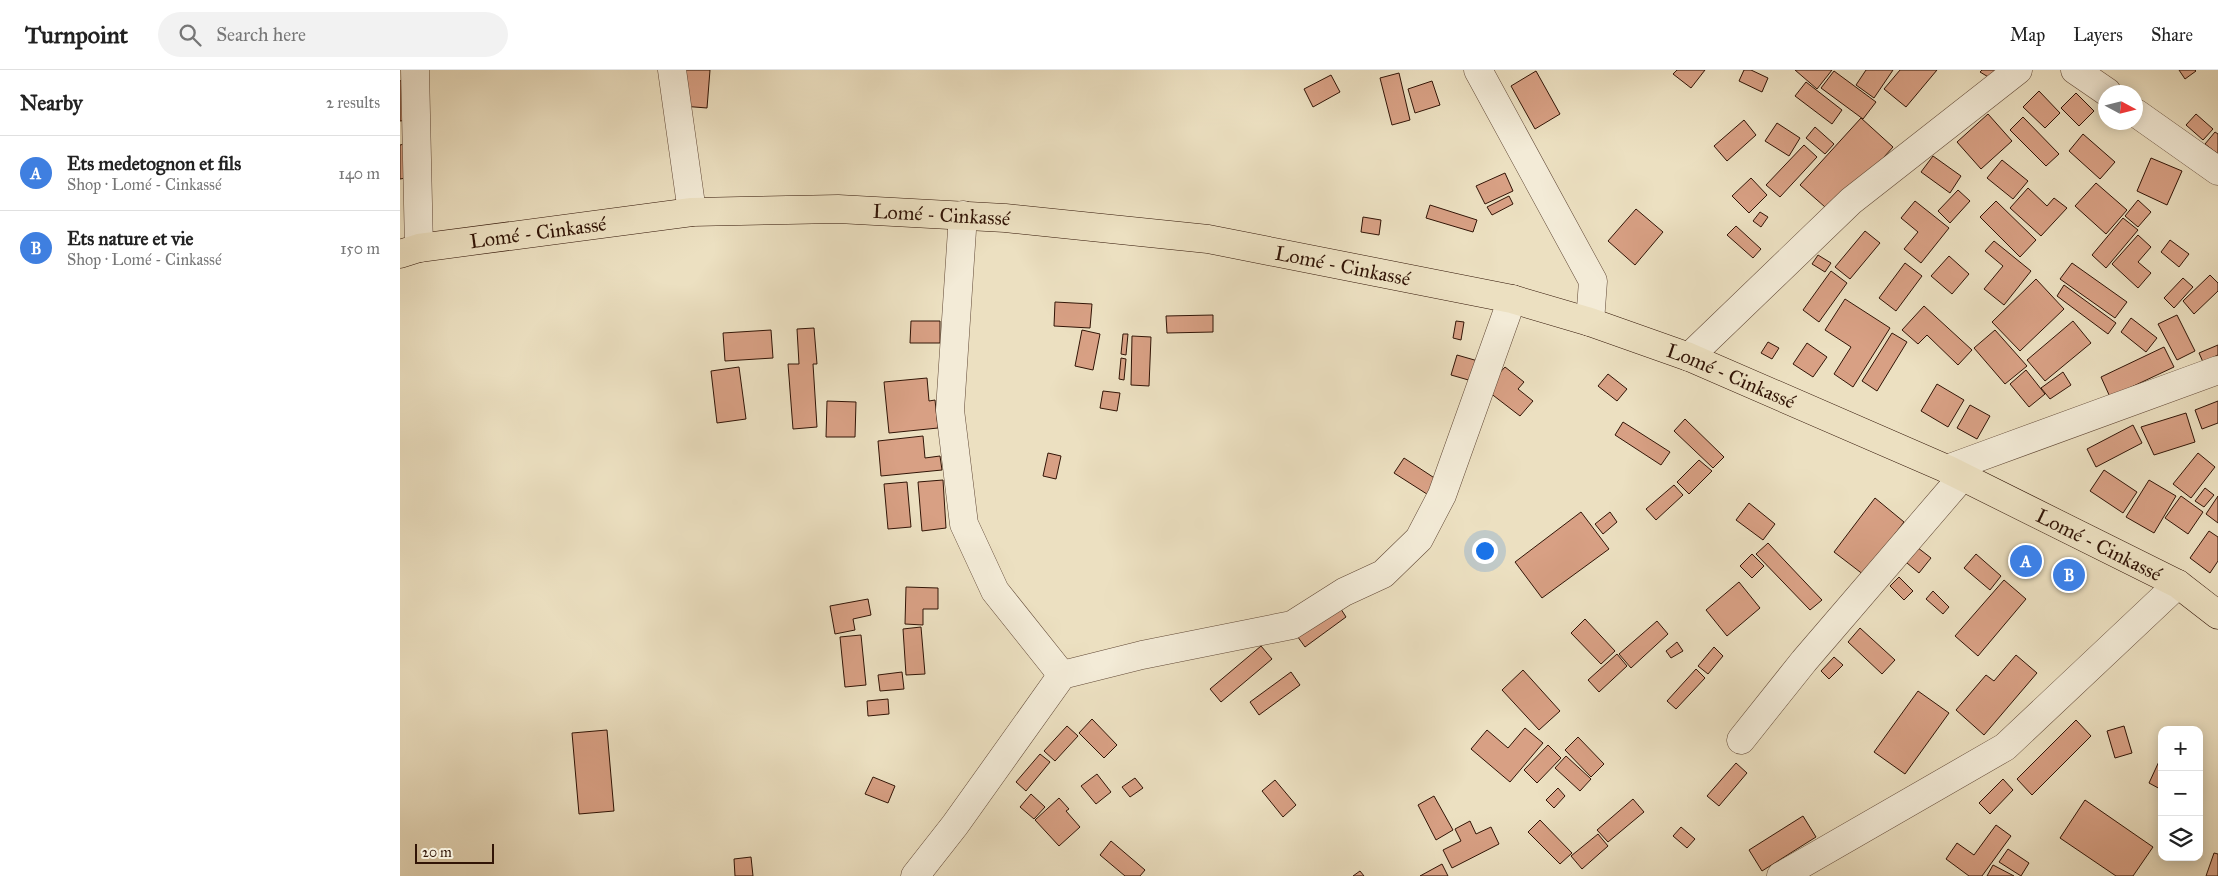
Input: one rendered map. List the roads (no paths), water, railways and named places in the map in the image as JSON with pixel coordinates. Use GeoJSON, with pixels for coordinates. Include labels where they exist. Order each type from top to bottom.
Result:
{"type":"FeatureCollection","features":[{"type":"Feature","properties":{"kind":"highway","name":"Lomé - Cinkassé"},"geometry":{"type":"LineString","coordinates":[[410,251],[692,212],[838,209],[1005,218],[1208,239],[1512,299],[1590,322],[1689,357],[1954,473],[2178,584],[2218,615]]}},
{"type":"Feature","properties":{"kind":"street"},"geometry":{"type":"LineString","coordinates":[[410,251],[415,70]]}},
{"type":"Feature","properties":{"kind":"street"},"geometry":{"type":"LineString","coordinates":[[672,70],[692,212]]}},
{"type":"Feature","properties":{"kind":"street"},"geometry":{"type":"LineString","coordinates":[[1478,70],[1594,282],[1590,322]]}},
{"type":"Feature","properties":{"kind":"street"},"geometry":{"type":"LineString","coordinates":[[1689,357],[1851,201],[2018,70]]}},
{"type":"Feature","properties":{"kind":"street"},"geometry":{"type":"LineString","coordinates":[[2075,70],[2098,86]]}},
{"type":"Feature","properties":{"kind":"street"},"geometry":{"type":"LineString","coordinates":[[2143,118],[2218,171]]}},
{"type":"Feature","properties":{"kind":"street"},"geometry":{"type":"LineString","coordinates":[[963,216],[950,410],[964,524],[994,590],[1062,675]]}},
{"type":"Feature","properties":{"kind":"street"},"geometry":{"type":"LineString","coordinates":[[916,876],[955,825],[1062,675],[1151,653],[1292,625],[1344,592],[1383,574],[1419,539],[1442,496],[1512,299]]}},
{"type":"Feature","properties":{"kind":"street"},"geometry":{"type":"LineString","coordinates":[[1741,740],[1954,473],[2218,370]]}},
{"type":"Feature","properties":{"kind":"street"},"geometry":{"type":"LineString","coordinates":[[1781,876],[2005,747],[2178,584]]}},
{"type":"Feature","properties":{"kind":"place","name":"Ets medetognon et fils"},"geometry":{"type":"Point","coordinates":[2026,561]}},
{"type":"Feature","properties":{"kind":"place","name":"Ets nature et vie"},"geometry":{"type":"Point","coordinates":[2069,575]}}]}
